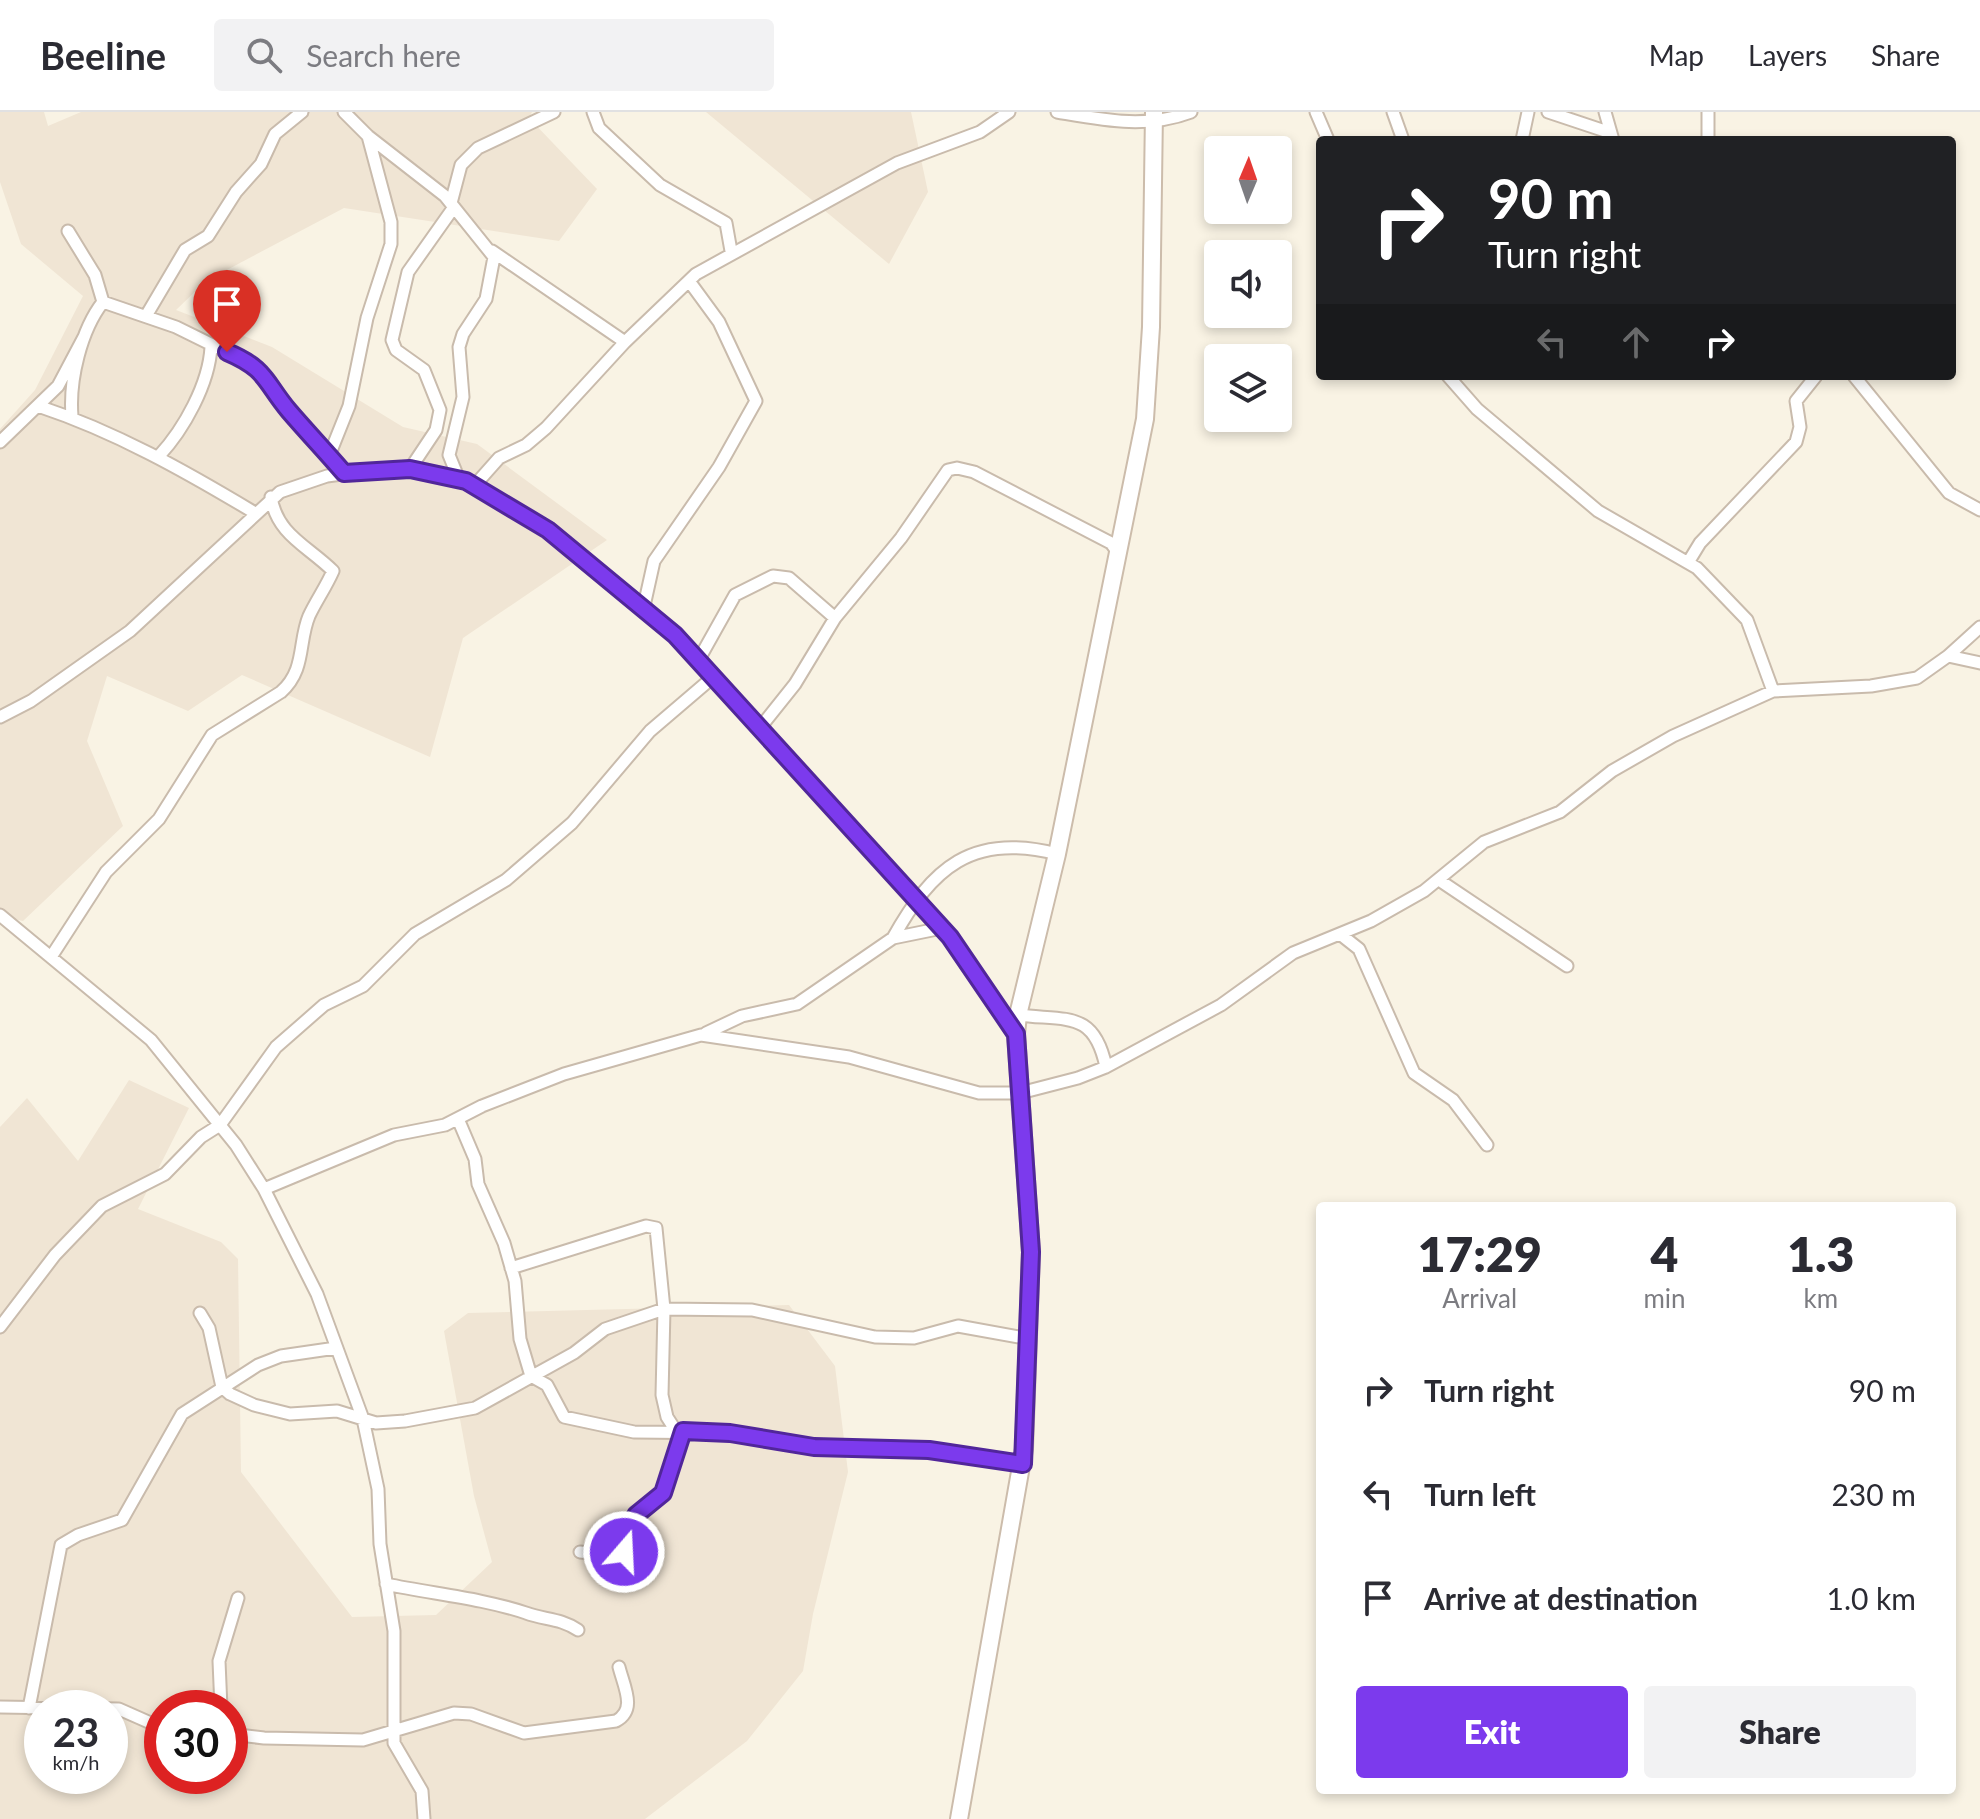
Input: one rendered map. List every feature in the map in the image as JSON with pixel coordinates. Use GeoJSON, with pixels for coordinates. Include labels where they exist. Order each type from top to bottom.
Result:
{"type":"FeatureCollection","features":[{"type":"Feature","properties":{"kind":"street"},"geometry":{"type":"LineString","coordinates":[[146,316],[185,250],[208,236],[236,192],[261,164],[275,134],[302,112]]}},
{"type":"Feature","properties":{"kind":"street"},"geometry":{"type":"LineString","coordinates":[[344,112],[368,136],[453,205],[492,251],[625,342]]}},
{"type":"Feature","properties":{"kind":"street"},"geometry":{"type":"LineString","coordinates":[[410,469],[436,430],[440,410],[424,370],[396,350],[392,340],[408,272],[453,205],[461,165],[478,148],[554,112]]}},
{"type":"Feature","properties":{"kind":"street"},"geometry":{"type":"LineString","coordinates":[[593,112],[599,128],[660,185],[726,223],[731,251]]}},
{"type":"Feature","properties":{"kind":"street"},"geometry":{"type":"LineString","coordinates":[[475,485],[499,458],[526,445],[546,428],[625,342],[689,281],[731,251],[897,163],[980,132],[1009,112]]}},
{"type":"Feature","properties":{"kind":"street"},"geometry":{"type":"LineString","coordinates":[[1057,112],[1120,122],[1191,112]]}},
{"type":"Feature","properties":{"kind":"street"},"geometry":{"type":"LineString","coordinates":[[1316,112],[1326,136]]}},
{"type":"Feature","properties":{"kind":"street"},"geometry":{"type":"LineString","coordinates":[[1393,112],[1402,136]]}},
{"type":"Feature","properties":{"kind":"street"},"geometry":{"type":"LineString","coordinates":[[1523,136],[1528,112]]}},
{"type":"Feature","properties":{"kind":"street"},"geometry":{"type":"LineString","coordinates":[[1548,112],[1610,136]]}},
{"type":"Feature","properties":{"kind":"street"},"geometry":{"type":"LineString","coordinates":[[1605,112],[1610,136]]}},
{"type":"Feature","properties":{"kind":"street"},"geometry":{"type":"LineString","coordinates":[[1708,112],[1708,136]]}},
{"type":"Feature","properties":{"kind":"street"},"geometry":{"type":"LineString","coordinates":[[959,1819],[977,1701],[1023,1464],[1031,1252],[1016,1034],[1018,1015],[1057,854],[1145,419],[1151,327],[1154,117]]}},
{"type":"Feature","properties":{"kind":"street"},"geometry":{"type":"LineString","coordinates":[[329,456],[349,406],[367,318],[391,244],[391,222],[368,136]]}},
{"type":"Feature","properties":{"kind":"street"},"geometry":{"type":"LineString","coordinates":[[0,442],[64,379],[103,302],[95,275],[68,231]]}},
{"type":"Feature","properties":{"kind":"street"},"geometry":{"type":"LineString","coordinates":[[458,477],[449,455],[463,397],[459,347],[491,284],[492,251]]}},
{"type":"Feature","properties":{"kind":"street"},"geometry":{"type":"LineString","coordinates":[[644,606],[654,561],[719,467],[756,401],[719,322],[689,281]]}},
{"type":"Feature","properties":{"kind":"street"},"geometry":{"type":"LineString","coordinates":[[103,302],[146,316],[241,358],[262,372],[289,411],[344,473]]}},
{"type":"Feature","properties":{"kind":"street"},"geometry":{"type":"LineString","coordinates":[[72,416],[73,393],[85,335]]}},
{"type":"Feature","properties":{"kind":"street"},"geometry":{"type":"LineString","coordinates":[[159,456],[199,390],[209,367],[211,347]]}},
{"type":"Feature","properties":{"kind":"street"},"geometry":{"type":"LineString","coordinates":[[1452,380],[1510,438],[1598,511],[1689,561],[1747,620],[1773,691]]}},
{"type":"Feature","properties":{"kind":"street"},"geometry":{"type":"LineString","coordinates":[[1689,561],[1700,543],[1796,442],[1800,427],[1796,401],[1813,380]]}},
{"type":"Feature","properties":{"kind":"street"},"geometry":{"type":"LineString","coordinates":[[1857,380],[1949,493],[1980,510]]}},
{"type":"Feature","properties":{"kind":"street"},"geometry":{"type":"LineString","coordinates":[[38,406],[72,416],[159,456],[255,513]]}},
{"type":"Feature","properties":{"kind":"street"},"geometry":{"type":"LineString","coordinates":[[759,729],[795,684],[835,618],[901,538],[942,476],[953,468],[988,479],[1111,543],[1119,554]]}},
{"type":"Feature","properties":{"kind":"street"},"geometry":{"type":"LineString","coordinates":[[0,717],[31,701],[130,631],[211,560],[271,497],[308,481],[344,473],[410,469],[458,477],[548,530],[644,606],[942,928],[1016,1034]]}},
{"type":"Feature","properties":{"kind":"street"},"geometry":{"type":"LineString","coordinates":[[51,957],[106,872],[159,819],[212,735],[281,692],[290,683],[303,653],[307,620],[333,571],[285,532],[274,515],[271,497]]}},
{"type":"Feature","properties":{"kind":"street"},"geometry":{"type":"LineString","coordinates":[[698,661],[735,595],[773,576],[789,578],[835,618]]}},
{"type":"Feature","properties":{"kind":"street"},"geometry":{"type":"LineString","coordinates":[[701,1035],[849,1057],[979,1093],[1020,1093],[1106,1067],[1221,1005],[1282,959],[1371,921],[1439,880],[1484,842],[1560,812],[1612,771],[1643,752],[1773,691],[1896,684],[1917,678],[1948,656],[1980,627]]}},
{"type":"Feature","properties":{"kind":"street"},"geometry":{"type":"LineString","coordinates":[[1948,656],[1980,663]]}},
{"type":"Feature","properties":{"kind":"street"},"geometry":{"type":"LineString","coordinates":[[0,1327],[49,1263],[102,1206],[165,1174],[201,1137],[220,1125],[276,1047],[324,1005],[363,986],[415,934],[506,880],[572,823],[650,731],[712,678]]}},
{"type":"Feature","properties":{"kind":"street"},"geometry":{"type":"LineString","coordinates":[[893,938],[915,898],[940,872],[987,849],[1018,846],[1057,854]]}},
{"type":"Feature","properties":{"kind":"street"},"geometry":{"type":"LineString","coordinates":[[1439,880],[1567,966]]}},
{"type":"Feature","properties":{"kind":"street"},"geometry":{"type":"LineString","coordinates":[[0,915],[151,1040],[220,1125],[264,1189],[324,1311],[363,1419],[378,1489],[395,1660],[393,1730],[398,1753],[422,1791],[424,1819]]}},
{"type":"Feature","properties":{"kind":"street"},"geometry":{"type":"LineString","coordinates":[[264,1189],[394,1135],[458,1119],[564,1074],[701,1035],[742,1016],[802,1001],[893,938],[942,928]]}},
{"type":"Feature","properties":{"kind":"street"},"geometry":{"type":"LineString","coordinates":[[1340,934],[1359,949],[1414,1073],[1453,1100],[1487,1145]]}},
{"type":"Feature","properties":{"kind":"street"},"geometry":{"type":"LineString","coordinates":[[1018,1015],[1084,1024],[1101,1041],[1106,1067]]}},
{"type":"Feature","properties":{"kind":"street"},"geometry":{"type":"LineString","coordinates":[[458,1119],[511,1268],[520,1339],[531,1376]]}},
{"type":"Feature","properties":{"kind":"street"},"geometry":{"type":"LineString","coordinates":[[511,1268],[651,1226],[658,1232],[664,1309],[662,1395],[667,1417],[680,1431]]}},
{"type":"Feature","properties":{"kind":"street"},"geometry":{"type":"LineString","coordinates":[[200,1313],[209,1328],[222,1387],[247,1403],[290,1414],[337,1411],[363,1419],[390,1422],[464,1412],[574,1353],[605,1329],[664,1309],[752,1310],[875,1337],[914,1338],[958,1326],[1030,1339]]}},
{"type":"Feature","properties":{"kind":"street"},"geometry":{"type":"LineString","coordinates":[[33,1690],[61,1545],[78,1535],[122,1520],[182,1414],[272,1359],[336,1348]]}},
{"type":"Feature","properties":{"kind":"street"},"geometry":{"type":"LineString","coordinates":[[531,1376],[545,1382],[561,1412],[570,1420],[634,1432],[730,1433],[814,1447],[929,1450],[1023,1464]]}},
{"type":"Feature","properties":{"kind":"street"},"geometry":{"type":"LineString","coordinates":[[337,1411],[350,1389]]}},
{"type":"Feature","properties":{"kind":"street"},"geometry":{"type":"LineString","coordinates":[[580,1552],[621,1556],[636,1515],[663,1493],[680,1431]]}},
{"type":"Feature","properties":{"kind":"street"},"geometry":{"type":"LineString","coordinates":[[386,1584],[505,1604],[526,1614],[561,1620],[578,1630]]}},
{"type":"Feature","properties":{"kind":"street"},"geometry":{"type":"LineString","coordinates":[[220,1690],[219,1661],[238,1598]]}},
{"type":"Feature","properties":{"kind":"street"},"geometry":{"type":"LineString","coordinates":[[248,1736],[363,1740],[454,1713],[471,1714],[524,1733],[616,1721],[626,1714],[629,1706],[619,1667]]}},
{"type":"Feature","properties":{"kind":"street"},"geometry":{"type":"LineString","coordinates":[[0,1707],[24,1708]]}},
{"type":"Feature","properties":{"kind":"shaded area"},"geometry":{"type":"Polygon","coordinates":[[[0,112],[44,112],[48,126],[81,112],[532,112],[529,118],[597,189],[559,241],[344,208],[206,281],[176,310],[272,347],[403,427],[477,444],[607,540],[463,638],[430,757],[242,675],[188,711],[107,676],[87,741],[123,826],[23,921],[0,916],[0,429],[35,390],[83,296],[21,244],[0,182],[0,112]]]}},
{"type":"Feature","properties":{"kind":"shaded area"},"geometry":{"type":"Polygon","coordinates":[[[706,112],[911,112],[928,192],[889,264],[706,112]]]}},
{"type":"Feature","properties":{"kind":"shaded area"},"geometry":{"type":"Polygon","coordinates":[[[129,1080],[189,1108],[138,1209],[221,1242],[238,1259],[241,1472],[352,1617],[436,1615],[492,1562],[474,1496],[444,1331],[468,1313],[789,1305],[835,1366],[848,1472],[813,1614],[803,1671],[747,1741],[645,1819],[0,1819],[0,1127],[27,1098],[78,1161],[129,1080]]]}},
{"type":"Feature","properties":{"kind":"route"},"geometry":{"type":"LineString","coordinates":[[227,352],[253,365],[268,378],[289,411],[344,473],[410,469],[458,477],[548,530],[644,606],[675,635],[950,937],[1016,1034],[1031,1252],[1023,1464],[929,1450],[814,1447],[780,1444],[730,1433],[683,1431],[663,1493],[636,1515],[624,1552]]}}]}
